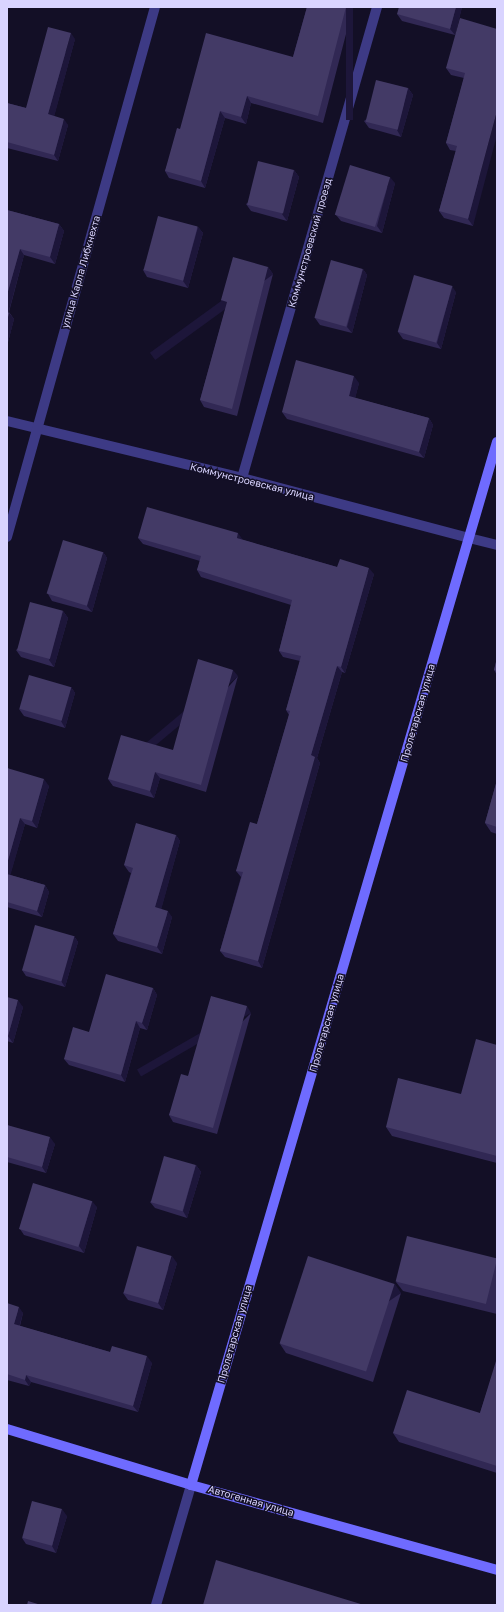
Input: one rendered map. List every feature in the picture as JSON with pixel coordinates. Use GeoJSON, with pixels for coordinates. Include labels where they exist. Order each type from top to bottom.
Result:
{"type":"FeatureCollection","features":[{"type":"Feature","properties":{"kind":"street","name":"улица Карла Либкнехта"},"geometry":{"type":"LineString","coordinates":[[7,537],[155,7]]}},
{"type":"Feature","properties":{"kind":"street","name":"Коммунстроевский проезд"},"geometry":{"type":"LineString","coordinates":[[242,478],[377,7]]}},
{"type":"Feature","properties":{"kind":"street","name":"Коммунстроевская улица"},"geometry":{"type":"LineString","coordinates":[[7,421],[38,430],[242,478],[497,545]]}},
{"type":"Feature","properties":{"kind":"street","name":"Пролетарская улица"},"geometry":{"type":"LineString","coordinates":[[156,1605],[497,442]]}},
{"type":"Feature","properties":{"kind":"street","name":"Автогенная улица"},"geometry":{"type":"LineString","coordinates":[[7,1429],[191,1485],[497,1570]]}},
{"type":"Feature","properties":{"kind":"building"},"geometry":{"type":"Polygon","coordinates":[[[307,7],[346,7],[318,116],[247,96],[241,117],[220,111],[201,181],[165,171],[177,128],[180,129],[206,33],[293,57],[307,7]]]}},
{"type":"Feature","properties":{"kind":"building"},"geometry":{"type":"Polygon","coordinates":[[[399,7],[456,7],[450,29],[397,14],[399,7]]]}},
{"type":"Feature","properties":{"kind":"building"},"geometry":{"type":"Polygon","coordinates":[[[460,18],[497,29],[497,111],[468,219],[439,211],[457,146],[446,143],[465,73],[446,68],[460,18]]]}},
{"type":"Feature","properties":{"kind":"building"},"geometry":{"type":"Polygon","coordinates":[[[48,27],[71,33],[48,114],[64,119],[54,155],[7,142],[7,103],[26,108],[48,27]]]}},
{"type":"Feature","properties":{"kind":"building"},"geometry":{"type":"Polygon","coordinates":[[[376,80],[408,88],[398,130],[366,122],[376,80]]]}},
{"type":"Feature","properties":{"kind":"building"},"geometry":{"type":"Polygon","coordinates":[[[258,161],[294,170],[283,214],[247,205],[258,161]]]}},
{"type":"Feature","properties":{"kind":"building"},"geometry":{"type":"Polygon","coordinates":[[[350,165],[390,177],[375,227],[335,215],[350,165]]]}},
{"type":"Feature","properties":{"kind":"building"},"geometry":{"type":"Polygon","coordinates":[[[7,210],[59,224],[50,257],[20,249],[7,295],[7,210]]]}},
{"type":"Feature","properties":{"kind":"building"},"geometry":{"type":"Polygon","coordinates":[[[158,216],[198,227],[183,281],[144,270],[158,216]]]}},
{"type":"Feature","properties":{"kind":"building"},"geometry":{"type":"Polygon","coordinates":[[[233,257],[268,267],[232,409],[200,400],[227,302],[221,300],[233,257]]]}},
{"type":"Feature","properties":{"kind":"building"},"geometry":{"type":"Polygon","coordinates":[[[331,260],[363,269],[346,327],[314,318],[331,260]]]}},
{"type":"Feature","properties":{"kind":"building"},"geometry":{"type":"Polygon","coordinates":[[[414,275],[452,286],[436,343],[398,332],[414,275]]]}},
{"type":"Feature","properties":{"kind":"building"},"geometry":{"type":"Polygon","coordinates":[[[296,360],[354,376],[349,396],[429,418],[419,452],[282,412],[296,360]]]}},
{"type":"Feature","properties":{"kind":"building"},"geometry":{"type":"Polygon","coordinates":[[[147,507],[238,533],[237,538],[337,567],[340,559],[369,568],[341,667],[337,666],[311,755],[315,757],[258,961],[220,951],[243,872],[236,871],[250,822],[257,824],[290,711],[286,710],[301,656],[279,651],[292,600],[197,570],[201,556],[138,538],[147,507]]]}},
{"type":"Feature","properties":{"kind":"building"},"geometry":{"type":"Polygon","coordinates":[[[63,540],[103,552],[87,606],[47,594],[63,540]]]}},
{"type":"Feature","properties":{"kind":"building"},"geometry":{"type":"Polygon","coordinates":[[[30,602],[63,611],[50,659],[17,650],[30,602]]]}},
{"type":"Feature","properties":{"kind":"building"},"geometry":{"type":"Polygon","coordinates":[[[497,658],[497,671],[494,670],[497,658]]]}},
{"type":"Feature","properties":{"kind":"building"},"geometry":{"type":"Polygon","coordinates":[[[198,659],[233,670],[201,785],[155,772],[150,791],[108,779],[121,735],[173,750],[198,659]]]}},
{"type":"Feature","properties":{"kind":"building"},"geometry":{"type":"Polygon","coordinates":[[[29,675],[71,687],[62,721],[19,709],[29,675]]]}},
{"type":"Feature","properties":{"kind":"building"},"geometry":{"type":"Polygon","coordinates":[[[7,768],[44,779],[32,821],[20,818],[7,864],[7,768]]]}},
{"type":"Feature","properties":{"kind":"building"},"geometry":{"type":"Polygon","coordinates":[[[497,780],[497,827],[485,823],[497,780]]]}},
{"type":"Feature","properties":{"kind":"building"},"geometry":{"type":"Polygon","coordinates":[[[136,823],[176,835],[155,907],[168,911],[157,947],[113,934],[133,868],[124,865],[136,823]]]}},
{"type":"Feature","properties":{"kind":"building"},"geometry":{"type":"Polygon","coordinates":[[[7,874],[45,885],[37,911],[7,902],[7,874]]]}},
{"type":"Feature","properties":{"kind":"building"},"geometry":{"type":"Polygon","coordinates":[[[35,925],[74,936],[61,981],[22,970],[35,925]]]}},
{"type":"Feature","properties":{"kind":"building"},"geometry":{"type":"Polygon","coordinates":[[[106,974],[153,988],[142,1023],[136,1021],[121,1075],[64,1059],[73,1027],[89,1032],[106,974]]]}},
{"type":"Feature","properties":{"kind":"building"},"geometry":{"type":"Polygon","coordinates":[[[211,996],[247,1006],[213,1128],[169,1115],[181,1074],[188,1076],[211,996]]]}},
{"type":"Feature","properties":{"kind":"building"},"geometry":{"type":"Polygon","coordinates":[[[7,997],[18,1000],[8,1036],[7,1036],[7,997]]]}},
{"type":"Feature","properties":{"kind":"building"},"geometry":{"type":"Polygon","coordinates":[[[476,1039],[497,1045],[497,1156],[386,1127],[398,1078],[461,1094],[476,1039]]]}},
{"type":"Feature","properties":{"kind":"building"},"geometry":{"type":"Polygon","coordinates":[[[7,1125],[50,1137],[42,1167],[7,1157],[7,1125]]]}},
{"type":"Feature","properties":{"kind":"building"},"geometry":{"type":"Polygon","coordinates":[[[164,1156],[196,1165],[182,1211],[151,1202],[164,1156]]]}},
{"type":"Feature","properties":{"kind":"building"},"geometry":{"type":"Polygon","coordinates":[[[33,1183],[92,1201],[78,1247],[19,1229],[33,1183]]]}},
{"type":"Feature","properties":{"kind":"building"},"geometry":{"type":"Polygon","coordinates":[[[407,1236],[497,1258],[486,1304],[396,1282],[407,1236]]]}},
{"type":"Feature","properties":{"kind":"building"},"geometry":{"type":"Polygon","coordinates":[[[137,1246],[172,1256],[158,1303],[123,1293],[137,1246]]]}},
{"type":"Feature","properties":{"kind":"building"},"geometry":{"type":"Polygon","coordinates":[[[308,1256],[395,1284],[366,1372],[280,1343],[308,1256]]]}},
{"type":"Feature","properties":{"kind":"building"},"geometry":{"type":"Polygon","coordinates":[[[7,1303],[19,1307],[14,1324],[110,1352],[112,1346],[147,1356],[133,1406],[26,1375],[25,1380],[7,1374],[7,1303]]]}},
{"type":"Feature","properties":{"kind":"building"},"geometry":{"type":"Polygon","coordinates":[[[496,1361],[497,1466],[393,1433],[407,1390],[480,1413],[496,1361]]]}},
{"type":"Feature","properties":{"kind":"building"},"geometry":{"type":"Polygon","coordinates":[[[32,1501],[62,1509],[52,1546],[22,1538],[32,1501]]]}},
{"type":"Feature","properties":{"kind":"building"},"geometry":{"type":"Polygon","coordinates":[[[216,1560],[364,1605],[203,1605],[216,1560]]]}},
{"type":"Feature","properties":{"kind":"building"},"geometry":{"type":"Polygon","coordinates":[[[28,1601],[41,1605],[27,1605],[28,1601]]]}}]}
